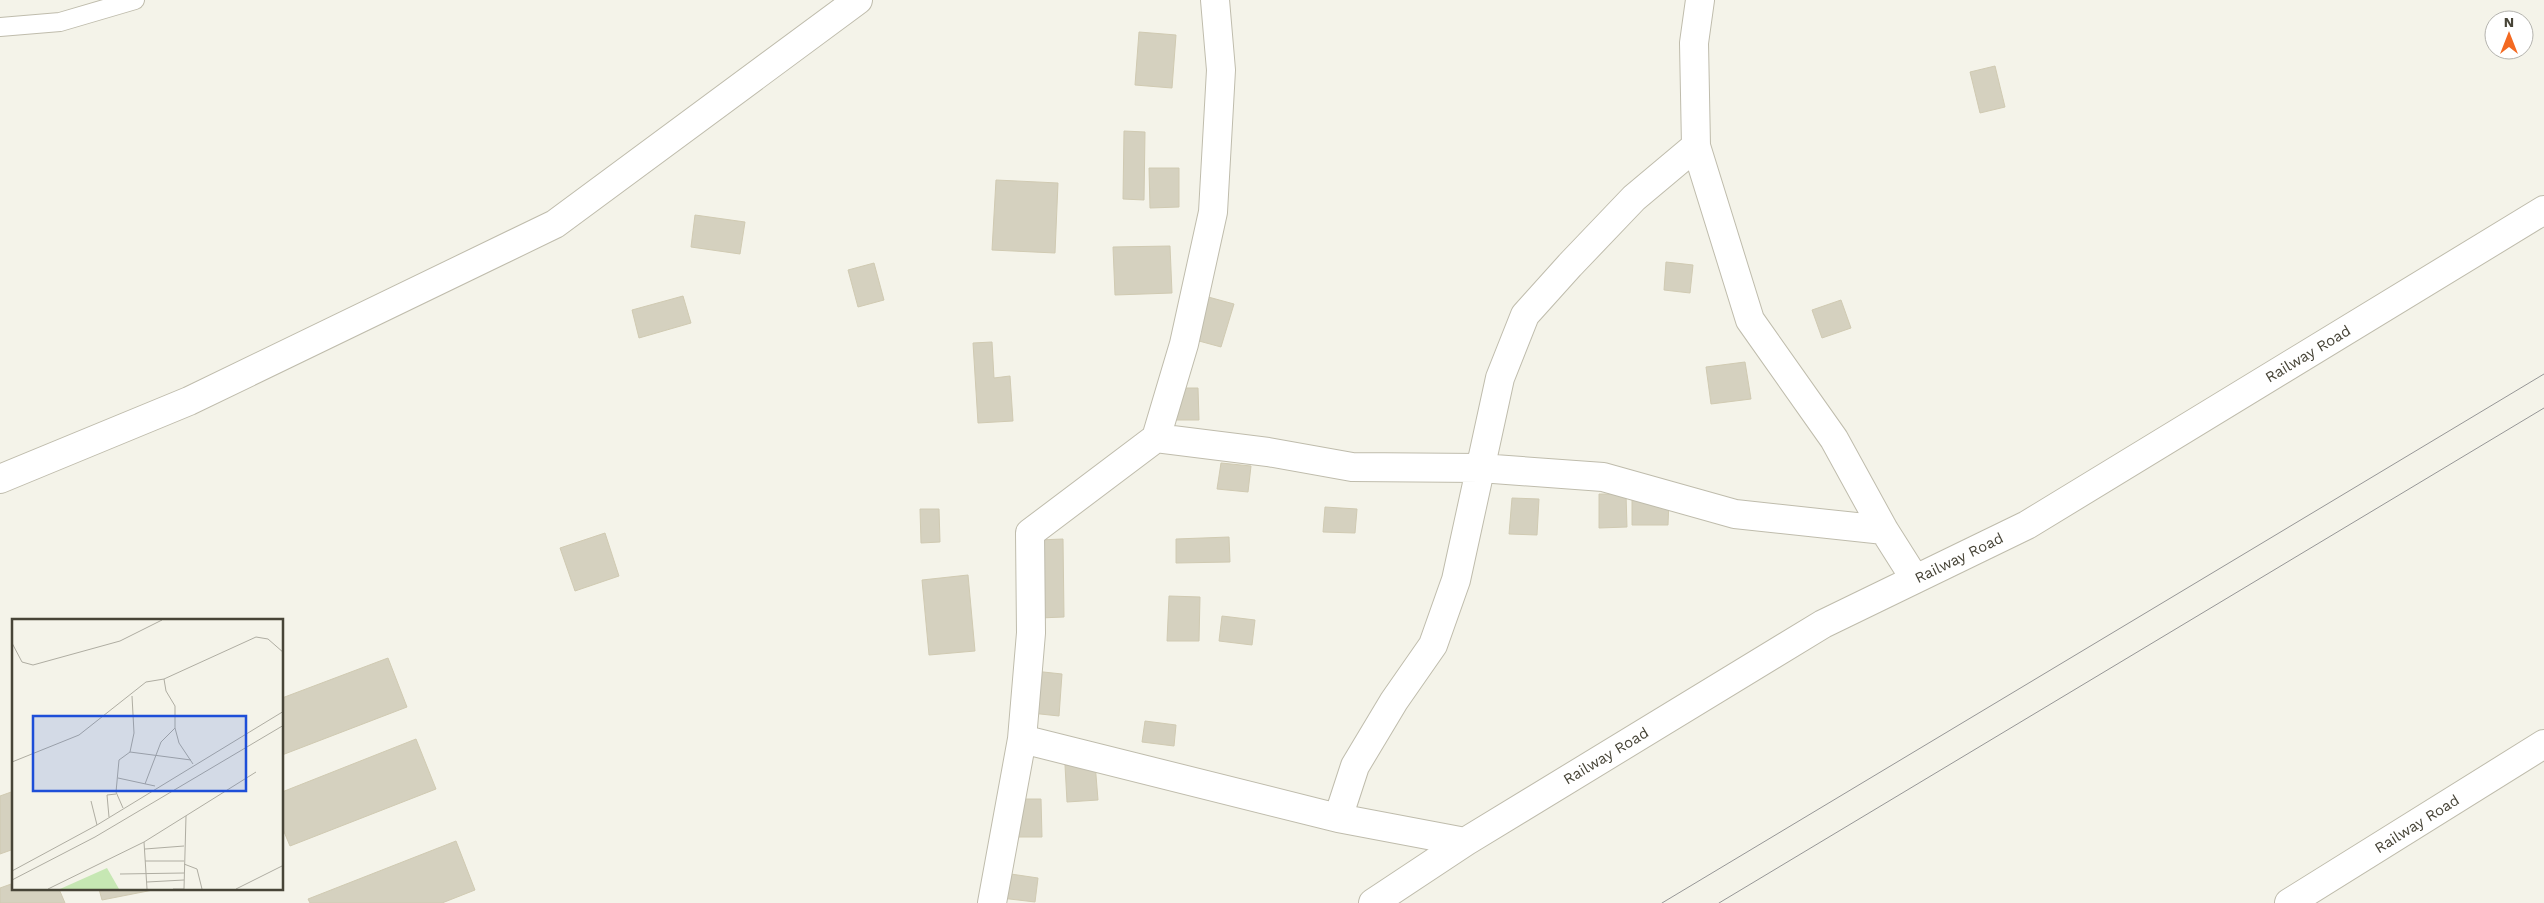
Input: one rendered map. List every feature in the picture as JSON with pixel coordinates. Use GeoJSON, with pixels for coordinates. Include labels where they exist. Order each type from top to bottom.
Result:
{"type":"FeatureCollection","features":[{"type":"Feature","properties":{"kind":"street"},"geometry":{"type":"LineString","coordinates":[[0,479],[188,401],[555,224],[858,0]]}},
{"type":"Feature","properties":{"kind":"street"},"geometry":{"type":"LineString","coordinates":[[992,903],[1022,739],[1031,633],[1030,533],[1156,438],[1184,344],[1213,212],[1221,70],[1215,0]]}},
{"type":"Feature","properties":{"kind":"street"},"geometry":{"type":"LineString","coordinates":[[1700,0],[1694,43],[1696,146],[1750,320],[1834,439],[1884,530],[1915,579]]}},
{"type":"Feature","properties":{"kind":"street"},"geometry":{"type":"LineString","coordinates":[[1338,818],[1355,766],[1394,701],[1433,645],[1456,580],[1500,378],[1526,315],[1570,265],[1634,198],[1696,146]]}},
{"type":"Feature","properties":{"kind":"street","name":"Railway Road"},"geometry":{"type":"LineString","coordinates":[[1373,903],[1465,842],[1823,624],[2027,524],[2544,210]]}},
{"type":"Feature","properties":{"kind":"street"},"geometry":{"type":"LineString","coordinates":[[1156,438],[1268,452],[1352,467],[1480,468],[1603,476],[1736,514],[1884,530]]}},
{"type":"Feature","properties":{"kind":"street"},"geometry":{"type":"LineString","coordinates":[[1022,739],[1338,818],[1465,842]]}},
{"type":"Feature","properties":{"kind":"street","name":"Railway Road"},"geometry":{"type":"LineString","coordinates":[[2289,903],[2544,744]]}},
{"type":"Feature","properties":{"kind":"lane"},"geometry":{"type":"LineString","coordinates":[[0,27],[60,22],[135,0]]}},
{"type":"Feature","properties":{"kind":"building"},"geometry":{"type":"Polygon","coordinates":[[[1139,32],[1176,35],[1172,88],[1135,85],[1139,32]]]}},
{"type":"Feature","properties":{"kind":"building"},"geometry":{"type":"Polygon","coordinates":[[[1995,66],[2005,107],[1980,113],[1970,72],[1995,66]]]}},
{"type":"Feature","properties":{"kind":"building"},"geometry":{"type":"Polygon","coordinates":[[[1124,131],[1145,132],[1144,200],[1123,199],[1124,131]]]}},
{"type":"Feature","properties":{"kind":"building"},"geometry":{"type":"Polygon","coordinates":[[[1149,168],[1179,168],[1179,207],[1150,208],[1149,168]]]}},
{"type":"Feature","properties":{"kind":"building"},"geometry":{"type":"Polygon","coordinates":[[[996,180],[1058,183],[1055,253],[992,250],[996,180]]]}},
{"type":"Feature","properties":{"kind":"building"},"geometry":{"type":"Polygon","coordinates":[[[695,215],[745,222],[740,254],[691,247],[695,215]]]}},
{"type":"Feature","properties":{"kind":"building"},"geometry":{"type":"Polygon","coordinates":[[[1170,246],[1172,293],[1115,295],[1113,247],[1170,246]]]}},
{"type":"Feature","properties":{"kind":"building"},"geometry":{"type":"Polygon","coordinates":[[[1666,262],[1693,265],[1690,293],[1664,290],[1666,262]]]}},
{"type":"Feature","properties":{"kind":"building"},"geometry":{"type":"Polygon","coordinates":[[[874,263],[884,300],[858,307],[848,270],[874,263]]]}},
{"type":"Feature","properties":{"kind":"building"},"geometry":{"type":"Polygon","coordinates":[[[1201,295],[1234,304],[1221,347],[1188,338],[1201,295]]]}},
{"type":"Feature","properties":{"kind":"building"},"geometry":{"type":"Polygon","coordinates":[[[683,296],[691,323],[639,338],[632,310],[683,296]]]}},
{"type":"Feature","properties":{"kind":"building"},"geometry":{"type":"Polygon","coordinates":[[[1841,300],[1851,328],[1822,338],[1812,310],[1841,300]]]}},
{"type":"Feature","properties":{"kind":"building"},"geometry":{"type":"Polygon","coordinates":[[[992,342],[994,378],[1010,376],[1013,421],[978,423],[973,343],[992,342]]]}},
{"type":"Feature","properties":{"kind":"building"},"geometry":{"type":"Polygon","coordinates":[[[1745,362],[1751,399],[1711,404],[1706,367],[1745,362]]]}},
{"type":"Feature","properties":{"kind":"building"},"geometry":{"type":"Polygon","coordinates":[[[1174,388],[1198,388],[1199,420],[1174,420],[1174,388]]]}},
{"type":"Feature","properties":{"kind":"building"},"geometry":{"type":"Polygon","coordinates":[[[1221,463],[1251,466],[1248,492],[1217,489],[1221,463]]]}},
{"type":"Feature","properties":{"kind":"building"},"geometry":{"type":"Polygon","coordinates":[[[1599,494],[1626,494],[1627,527],[1599,528],[1599,494]]]}},
{"type":"Feature","properties":{"kind":"building"},"geometry":{"type":"Polygon","coordinates":[[[1512,498],[1539,499],[1537,535],[1509,534],[1512,498]]]}},
{"type":"Feature","properties":{"kind":"building"},"geometry":{"type":"Polygon","coordinates":[[[1632,499],[1669,501],[1668,525],[1632,525],[1632,499]]]}},
{"type":"Feature","properties":{"kind":"building"},"geometry":{"type":"Polygon","coordinates":[[[1325,507],[1357,509],[1355,533],[1323,532],[1325,507]]]}},
{"type":"Feature","properties":{"kind":"building"},"geometry":{"type":"Polygon","coordinates":[[[920,509],[939,509],[940,542],[921,543],[920,509]]]}},
{"type":"Feature","properties":{"kind":"building"},"geometry":{"type":"Polygon","coordinates":[[[605,533],[619,576],[575,591],[560,548],[605,533]]]}},
{"type":"Feature","properties":{"kind":"building"},"geometry":{"type":"Polygon","coordinates":[[[1229,537],[1230,562],[1176,563],[1176,539],[1229,537]]]}},
{"type":"Feature","properties":{"kind":"building"},"geometry":{"type":"Polygon","coordinates":[[[1063,539],[1064,617],[1039,618],[1038,540],[1063,539]]]}},
{"type":"Feature","properties":{"kind":"building"},"geometry":{"type":"Polygon","coordinates":[[[968,575],[975,651],[929,655],[922,580],[968,575]]]}},
{"type":"Feature","properties":{"kind":"building"},"geometry":{"type":"Polygon","coordinates":[[[1169,596],[1200,597],[1199,641],[1167,641],[1169,596]]]}},
{"type":"Feature","properties":{"kind":"building"},"geometry":{"type":"Polygon","coordinates":[[[1222,616],[1255,620],[1252,645],[1219,641],[1222,616]]]}},
{"type":"Feature","properties":{"kind":"building"},"geometry":{"type":"Polygon","coordinates":[[[388,658],[407,707],[284,754],[284,697],[388,658]]]}},
{"type":"Feature","properties":{"kind":"building"},"geometry":{"type":"Polygon","coordinates":[[[1034,671],[1062,674],[1059,716],[1031,713],[1034,671]]]}},
{"type":"Feature","properties":{"kind":"building"},"geometry":{"type":"Polygon","coordinates":[[[1145,721],[1176,725],[1174,746],[1142,742],[1145,721]]]}},
{"type":"Feature","properties":{"kind":"building"},"geometry":{"type":"Polygon","coordinates":[[[416,739],[436,789],[290,846],[284,832],[284,791],[416,739]]]}},
{"type":"Feature","properties":{"kind":"building"},"geometry":{"type":"Polygon","coordinates":[[[1095,763],[1098,800],[1067,802],[1065,765],[1095,763]]]}},
{"type":"Feature","properties":{"kind":"building"},"geometry":{"type":"Polygon","coordinates":[[[12,792],[12,850],[0,854],[0,796],[12,792]]]}},
{"type":"Feature","properties":{"kind":"building"},"geometry":{"type":"Polygon","coordinates":[[[1011,799],[1041,799],[1042,837],[1011,837],[1011,799]]]}},
{"type":"Feature","properties":{"kind":"building"},"geometry":{"type":"Polygon","coordinates":[[[456,841],[475,890],[442,903],[310,903],[308,899],[456,841]]]}},
{"type":"Feature","properties":{"kind":"building"},"geometry":{"type":"Polygon","coordinates":[[[1004,873],[1038,878],[1035,902],[1001,898],[1004,873]]]}},
{"type":"Feature","properties":{"kind":"building"},"geometry":{"type":"Polygon","coordinates":[[[12,884],[12,890],[59,890],[65,903],[0,903],[0,888],[12,884]]]}},
{"type":"Feature","properties":{"kind":"building"},"geometry":{"type":"Polygon","coordinates":[[[99,890],[153,890],[102,900],[99,890]]]}},
{"type":"Feature","properties":{"kind":"tram line"},"geometry":{"type":"LineString","coordinates":[[1662,903],[2544,374]]}},
{"type":"Feature","properties":{"kind":"tram line"},"geometry":{"type":"LineString","coordinates":[[1719,903],[2544,408]]}}]}
